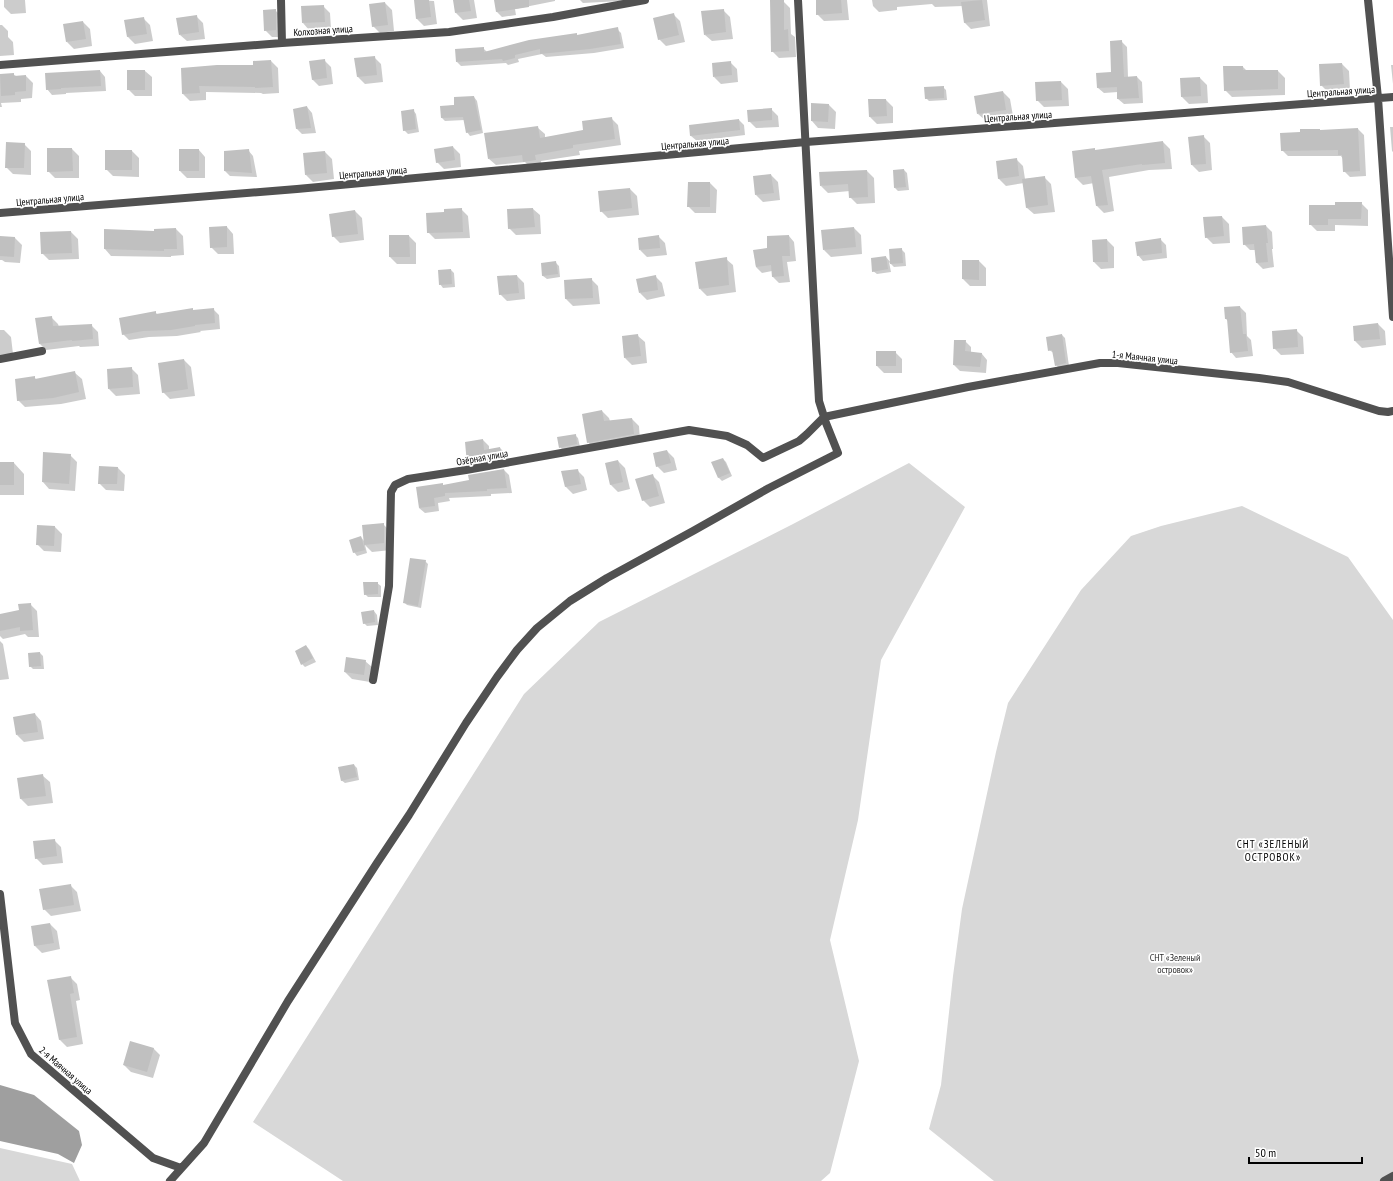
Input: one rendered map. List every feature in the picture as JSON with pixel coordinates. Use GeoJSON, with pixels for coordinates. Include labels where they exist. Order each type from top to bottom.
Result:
{"type":"FeatureCollection","features":[{"type":"Feature","properties":{"kind":"street"},"geometry":{"type":"LineString","coordinates":[[281,0],[282,43]]}},
{"type":"Feature","properties":{"kind":"street","name":"Колхозная улица"},"geometry":{"type":"LineString","coordinates":[[0,65],[282,43],[449,32],[553,17],[645,0]]}},
{"type":"Feature","properties":{"kind":"street"},"geometry":{"type":"LineString","coordinates":[[170,1181],[204,1143],[288,1001],[409,815],[466,723],[517,650],[537,628],[570,601],[607,578],[769,488],[838,453],[819,401],[798,0]]}},
{"type":"Feature","properties":{"kind":"street"},"geometry":{"type":"LineString","coordinates":[[1368,0],[1378,98],[1393,317]]}},
{"type":"Feature","properties":{"kind":"street","name":"Центральная улица"},"geometry":{"type":"LineString","coordinates":[[0,213],[297,189],[806,142],[1393,97]]}},
{"type":"Feature","properties":{"kind":"street"},"geometry":{"type":"LineString","coordinates":[[0,359],[42,351]]}},
{"type":"Feature","properties":{"kind":"street","name":"1-я Маячная улица"},"geometry":{"type":"LineString","coordinates":[[824,417],[968,387],[1100,363],[1118,363],[1288,382],[1379,410],[1388,412],[1393,411]]}},
{"type":"Feature","properties":{"kind":"street","name":"Озёрная улица"},"geometry":{"type":"LineString","coordinates":[[373,680],[389,586],[390,492],[395,485],[408,479],[689,430],[727,436],[747,445],[762,458],[799,441],[824,417]]}},
{"type":"Feature","properties":{"kind":"street","name":"2-я Маячная улица"},"geometry":{"type":"LineString","coordinates":[[0,894],[15,1023],[31,1054],[153,1158],[181,1168]]}},
{"type":"Feature","properties":{"kind":"street"},"geometry":{"type":"LineString","coordinates":[[1384,1181],[1393,1176]]}},
{"type":"Feature","properties":{"kind":"green space"},"geometry":{"type":"Polygon","coordinates":[[[909,463],[965,507],[881,660],[858,820],[830,940],[859,1061],[830,1173],[821,1181],[343,1181],[253,1122],[524,694],[599,622],[793,524],[909,463]]]}},
{"type":"Feature","properties":{"kind":"green space","name":"СНТ «Зеленый островок»"},"geometry":{"type":"Polygon","coordinates":[[[1242,506],[1348,557],[1393,620],[1393,1181],[994,1181],[929,1129],[941,1085],[962,909],[1008,703],[1081,590],[1131,536],[1161,526],[1242,506]]]}},
{"type":"Feature","properties":{"kind":"green space"},"geometry":{"type":"Polygon","coordinates":[[[0,1148],[72,1164],[80,1181],[0,1181],[0,1148]]]}},
{"type":"Feature","properties":{"kind":"shaded area"},"geometry":{"type":"Polygon","coordinates":[[[0,1085],[34,1095],[79,1131],[82,1145],[74,1163],[58,1154],[0,1141],[0,1085]]]}},
{"type":"Feature","properties":{"kind":"building"},"geometry":{"type":"Polygon","coordinates":[[[414,0],[429,0],[431,17],[416,19],[414,0]]]}},
{"type":"Feature","properties":{"kind":"building"},"geometry":{"type":"Polygon","coordinates":[[[453,0],[469,0],[471,11],[455,13],[453,0]]]}},
{"type":"Feature","properties":{"kind":"building"},"geometry":{"type":"Polygon","coordinates":[[[494,0],[529,0],[529,7],[496,12],[494,0]]]}},
{"type":"Feature","properties":{"kind":"building"},"geometry":{"type":"Polygon","coordinates":[[[770,0],[784,0],[784,30],[788,29],[789,51],[771,52],[770,0]]]}},
{"type":"Feature","properties":{"kind":"building"},"geometry":{"type":"Polygon","coordinates":[[[816,0],[841,0],[842,13],[816,15],[816,0]]]}},
{"type":"Feature","properties":{"kind":"building"},"geometry":{"type":"Polygon","coordinates":[[[982,0],[985,20],[964,23],[961,2],[982,0]]]}},
{"type":"Feature","properties":{"kind":"building"},"geometry":{"type":"Polygon","coordinates":[[[385,2],[388,25],[372,27],[369,4],[385,2]]]}},
{"type":"Feature","properties":{"kind":"building"},"geometry":{"type":"Polygon","coordinates":[[[324,5],[325,22],[302,23],[301,6],[324,5]]]}},
{"type":"Feature","properties":{"kind":"building"},"geometry":{"type":"Polygon","coordinates":[[[276,9],[276,30],[264,31],[263,10],[276,9]]]}},
{"type":"Feature","properties":{"kind":"building"},"geometry":{"type":"Polygon","coordinates":[[[724,9],[726,32],[704,35],[701,11],[724,9]]]}},
{"type":"Feature","properties":{"kind":"building"},"geometry":{"type":"Polygon","coordinates":[[[674,13],[679,35],[658,40],[653,18],[674,13]]]}},
{"type":"Feature","properties":{"kind":"building"},"geometry":{"type":"Polygon","coordinates":[[[197,15],[199,32],[179,35],[176,18],[197,15]]]}},
{"type":"Feature","properties":{"kind":"building"},"geometry":{"type":"Polygon","coordinates":[[[144,17],[147,34],[127,37],[124,20],[144,17]]]}},
{"type":"Feature","properties":{"kind":"building"},"geometry":{"type":"Polygon","coordinates":[[[83,21],[86,39],[66,42],[63,24],[83,21]]]}},
{"type":"Feature","properties":{"kind":"building"},"geometry":{"type":"Polygon","coordinates":[[[618,27],[621,44],[540,54],[540,49],[515,55],[515,58],[503,61],[502,59],[456,62],[455,49],[484,47],[484,52],[529,40],[577,33],[577,35],[618,27]]]}},
{"type":"Feature","properties":{"kind":"building"},"geometry":{"type":"Polygon","coordinates":[[[1122,40],[1124,77],[1137,76],[1139,98],[1117,99],[1117,87],[1097,88],[1096,73],[1111,72],[1110,41],[1122,40]]]}},
{"type":"Feature","properties":{"kind":"building"},"geometry":{"type":"Polygon","coordinates":[[[375,56],[377,75],[357,77],[354,58],[375,56]]]}},
{"type":"Feature","properties":{"kind":"building"},"geometry":{"type":"Polygon","coordinates":[[[325,59],[327,78],[312,80],[309,61],[325,59]]]}},
{"type":"Feature","properties":{"kind":"building"},"geometry":{"type":"Polygon","coordinates":[[[271,60],[273,87],[255,88],[199,86],[200,93],[182,94],[181,68],[217,65],[253,65],[253,61],[271,60]]]}},
{"type":"Feature","properties":{"kind":"building"},"geometry":{"type":"Polygon","coordinates":[[[731,61],[732,75],[713,77],[712,63],[731,61]]]}},
{"type":"Feature","properties":{"kind":"building"},"geometry":{"type":"Polygon","coordinates":[[[1342,63],[1344,84],[1320,86],[1319,64],[1342,63]]]}},
{"type":"Feature","properties":{"kind":"building"},"geometry":{"type":"Polygon","coordinates":[[[1223,66],[1243,66],[1243,70],[1278,70],[1278,89],[1224,91],[1223,66]]]}},
{"type":"Feature","properties":{"kind":"building"},"geometry":{"type":"Polygon","coordinates":[[[100,70],[101,86],[46,90],[45,73],[100,70]]]}},
{"type":"Feature","properties":{"kind":"building"},"geometry":{"type":"Polygon","coordinates":[[[127,70],[145,70],[145,90],[127,90],[127,70]]]}},
{"type":"Feature","properties":{"kind":"building"},"geometry":{"type":"Polygon","coordinates":[[[14,73],[14,76],[26,75],[26,91],[15,92],[15,95],[1,96],[0,74],[14,73]]]}},
{"type":"Feature","properties":{"kind":"building"},"geometry":{"type":"Polygon","coordinates":[[[1200,77],[1201,96],[1181,97],[1180,78],[1200,77]]]}},
{"type":"Feature","properties":{"kind":"building"},"geometry":{"type":"Polygon","coordinates":[[[1061,81],[1062,100],[1036,101],[1035,82],[1061,81]]]}},
{"type":"Feature","properties":{"kind":"building"},"geometry":{"type":"Polygon","coordinates":[[[944,86],[944,98],[925,99],[924,87],[944,86]]]}},
{"type":"Feature","properties":{"kind":"building"},"geometry":{"type":"Polygon","coordinates":[[[1003,91],[1006,110],[977,114],[974,96],[1003,91]]]}},
{"type":"Feature","properties":{"kind":"building"},"geometry":{"type":"Polygon","coordinates":[[[474,96],[481,130],[466,133],[463,117],[441,118],[440,106],[454,105],[454,97],[474,96]]]}},
{"type":"Feature","properties":{"kind":"building"},"geometry":{"type":"Polygon","coordinates":[[[868,99],[886,99],[887,116],[869,117],[868,99]]]}},
{"type":"Feature","properties":{"kind":"building"},"geometry":{"type":"Polygon","coordinates":[[[811,103],[829,104],[828,122],[811,121],[811,103]]]}},
{"type":"Feature","properties":{"kind":"building"},"geometry":{"type":"Polygon","coordinates":[[[307,106],[311,128],[296,129],[293,109],[307,106]]]}},
{"type":"Feature","properties":{"kind":"building"},"geometry":{"type":"Polygon","coordinates":[[[772,108],[772,120],[748,122],[747,110],[772,108]]]}},
{"type":"Feature","properties":{"kind":"building"},"geometry":{"type":"Polygon","coordinates":[[[414,109],[416,129],[403,131],[401,111],[414,109]]]}},
{"type":"Feature","properties":{"kind":"building"},"geometry":{"type":"Polygon","coordinates":[[[612,117],[615,139],[573,145],[573,148],[535,155],[536,160],[523,162],[522,155],[488,159],[484,133],[538,126],[540,138],[583,130],[582,121],[612,117]]]}},
{"type":"Feature","properties":{"kind":"building"},"geometry":{"type":"Polygon","coordinates":[[[739,119],[740,130],[690,136],[689,125],[739,119]]]}},
{"type":"Feature","properties":{"kind":"building"},"geometry":{"type":"Polygon","coordinates":[[[1358,128],[1360,171],[1343,172],[1342,155],[1338,155],[1338,150],[1281,151],[1280,133],[1300,132],[1300,129],[1320,130],[1358,128]]]}},
{"type":"Feature","properties":{"kind":"building"},"geometry":{"type":"Polygon","coordinates":[[[1204,135],[1206,164],[1191,165],[1188,137],[1204,135]]]}},
{"type":"Feature","properties":{"kind":"building"},"geometry":{"type":"Polygon","coordinates":[[[1163,141],[1165,163],[1142,164],[1102,170],[1108,205],[1096,206],[1091,176],[1075,178],[1072,151],[1095,148],[1095,150],[1163,141]]]}},
{"type":"Feature","properties":{"kind":"building"},"geometry":{"type":"Polygon","coordinates":[[[6,142],[25,143],[24,168],[5,168],[6,142]]]}},
{"type":"Feature","properties":{"kind":"building"},"geometry":{"type":"Polygon","coordinates":[[[453,146],[455,160],[436,163],[434,149],[453,146]]]}},
{"type":"Feature","properties":{"kind":"building"},"geometry":{"type":"Polygon","coordinates":[[[47,148],[72,148],[73,171],[47,172],[47,148]]]}},
{"type":"Feature","properties":{"kind":"building"},"geometry":{"type":"Polygon","coordinates":[[[179,149],[199,149],[199,171],[179,171],[179,149]]]}},
{"type":"Feature","properties":{"kind":"building"},"geometry":{"type":"Polygon","coordinates":[[[249,149],[252,173],[224,171],[224,151],[249,149]]]}},
{"type":"Feature","properties":{"kind":"building"},"geometry":{"type":"Polygon","coordinates":[[[105,150],[132,150],[132,170],[105,170],[105,150]]]}},
{"type":"Feature","properties":{"kind":"building"},"geometry":{"type":"Polygon","coordinates":[[[325,151],[327,173],[305,175],[303,153],[325,151]]]}},
{"type":"Feature","properties":{"kind":"building"},"geometry":{"type":"Polygon","coordinates":[[[1017,158],[1019,176],[998,179],[996,161],[1017,158]]]}},
{"type":"Feature","properties":{"kind":"building"},"geometry":{"type":"Polygon","coordinates":[[[904,169],[906,187],[894,188],[893,170],[904,169]]]}},
{"type":"Feature","properties":{"kind":"building"},"geometry":{"type":"Polygon","coordinates":[[[867,170],[868,197],[849,198],[848,184],[820,186],[819,172],[867,170]]]}},
{"type":"Feature","properties":{"kind":"building"},"geometry":{"type":"Polygon","coordinates":[[[771,174],[774,193],[755,195],[753,176],[771,174]]]}},
{"type":"Feature","properties":{"kind":"building"},"geometry":{"type":"Polygon","coordinates":[[[1045,176],[1048,205],[1026,208],[1022,179],[1045,176]]]}},
{"type":"Feature","properties":{"kind":"building"},"geometry":{"type":"Polygon","coordinates":[[[688,182],[710,182],[710,207],[687,207],[688,182]]]}},
{"type":"Feature","properties":{"kind":"building"},"geometry":{"type":"Polygon","coordinates":[[[630,188],[632,208],[600,212],[598,191],[630,188]]]}},
{"type":"Feature","properties":{"kind":"building"},"geometry":{"type":"Polygon","coordinates":[[[1335,202],[1362,202],[1361,219],[1328,219],[1328,225],[1309,225],[1309,205],[1335,205],[1335,202]]]}},
{"type":"Feature","properties":{"kind":"building"},"geometry":{"type":"Polygon","coordinates":[[[462,208],[463,232],[427,233],[426,213],[444,212],[444,209],[462,208]]]}},
{"type":"Feature","properties":{"kind":"building"},"geometry":{"type":"Polygon","coordinates":[[[533,208],[535,227],[508,229],[507,209],[533,208]]]}},
{"type":"Feature","properties":{"kind":"building"},"geometry":{"type":"Polygon","coordinates":[[[355,210],[358,234],[332,237],[329,214],[355,210]]]}},
{"type":"Feature","properties":{"kind":"building"},"geometry":{"type":"Polygon","coordinates":[[[1222,216],[1224,236],[1205,238],[1203,217],[1222,216]]]}},
{"type":"Feature","properties":{"kind":"building"},"geometry":{"type":"Polygon","coordinates":[[[1266,225],[1268,262],[1256,263],[1254,244],[1243,245],[1242,227],[1266,225]]]}},
{"type":"Feature","properties":{"kind":"building"},"geometry":{"type":"Polygon","coordinates":[[[227,226],[227,247],[210,248],[209,227],[227,226]]]}},
{"type":"Feature","properties":{"kind":"building"},"geometry":{"type":"Polygon","coordinates":[[[854,227],[856,247],[823,250],[821,230],[854,227]]]}},
{"type":"Feature","properties":{"kind":"building"},"geometry":{"type":"Polygon","coordinates":[[[176,228],[177,249],[164,249],[164,251],[104,249],[104,229],[154,231],[154,229],[176,228]]]}},
{"type":"Feature","properties":{"kind":"building"},"geometry":{"type":"Polygon","coordinates":[[[71,231],[72,253],[41,254],[40,232],[71,231]]]}},
{"type":"Feature","properties":{"kind":"building"},"geometry":{"type":"Polygon","coordinates":[[[389,235],[409,235],[410,257],[389,257],[389,235]]]}},
{"type":"Feature","properties":{"kind":"building"},"geometry":{"type":"Polygon","coordinates":[[[659,235],[660,248],[639,250],[638,238],[659,235]]]}},
{"type":"Feature","properties":{"kind":"building"},"geometry":{"type":"Polygon","coordinates":[[[789,235],[790,256],[782,256],[784,276],[772,277],[771,265],[756,267],[753,250],[767,248],[767,236],[789,235]]]}},
{"type":"Feature","properties":{"kind":"building"},"geometry":{"type":"Polygon","coordinates":[[[0,236],[15,237],[14,257],[0,256],[0,236]]]}},
{"type":"Feature","properties":{"kind":"building"},"geometry":{"type":"Polygon","coordinates":[[[1161,238],[1162,253],[1137,256],[1135,242],[1161,238]]]}},
{"type":"Feature","properties":{"kind":"building"},"geometry":{"type":"Polygon","coordinates":[[[1107,239],[1108,262],[1093,262],[1092,240],[1107,239]]]}},
{"type":"Feature","properties":{"kind":"building"},"geometry":{"type":"Polygon","coordinates":[[[902,248],[903,263],[890,264],[889,249],[902,248]]]}},
{"type":"Feature","properties":{"kind":"building"},"geometry":{"type":"Polygon","coordinates":[[[886,256],[888,269],[872,272],[871,258],[886,256]]]}},
{"type":"Feature","properties":{"kind":"building"},"geometry":{"type":"Polygon","coordinates":[[[727,257],[729,285],[699,289],[695,262],[727,257]]]}},
{"type":"Feature","properties":{"kind":"building"},"geometry":{"type":"Polygon","coordinates":[[[962,260],[979,260],[979,280],[962,279],[962,260]]]}},
{"type":"Feature","properties":{"kind":"building"},"geometry":{"type":"Polygon","coordinates":[[[556,261],[558,274],[542,276],[541,263],[556,261]]]}},
{"type":"Feature","properties":{"kind":"building"},"geometry":{"type":"Polygon","coordinates":[[[451,269],[452,284],[439,285],[438,270],[451,269]]]}},
{"type":"Feature","properties":{"kind":"building"},"geometry":{"type":"Polygon","coordinates":[[[517,275],[519,293],[499,295],[497,276],[517,275]]]}},
{"type":"Feature","properties":{"kind":"building"},"geometry":{"type":"Polygon","coordinates":[[[656,275],[658,290],[639,293],[636,279],[656,275]]]}},
{"type":"Feature","properties":{"kind":"building"},"geometry":{"type":"Polygon","coordinates":[[[592,278],[593,298],[565,299],[564,280],[592,278]]]}},
{"type":"Feature","properties":{"kind":"building"},"geometry":{"type":"Polygon","coordinates":[[[1240,306],[1243,334],[1246,334],[1248,351],[1230,353],[1227,319],[1225,319],[1224,307],[1240,306]]]}},
{"type":"Feature","properties":{"kind":"building"},"geometry":{"type":"Polygon","coordinates":[[[193,308],[193,310],[214,308],[215,323],[171,330],[143,331],[122,335],[119,318],[156,311],[156,314],[193,308]]]}},
{"type":"Feature","properties":{"kind":"building"},"geometry":{"type":"Polygon","coordinates":[[[52,316],[53,326],[92,324],[93,339],[39,344],[35,318],[52,316]]]}},
{"type":"Feature","properties":{"kind":"building"},"geometry":{"type":"Polygon","coordinates":[[[1378,323],[1380,339],[1354,341],[1353,326],[1378,323]]]}},
{"type":"Feature","properties":{"kind":"building"},"geometry":{"type":"Polygon","coordinates":[[[1297,329],[1298,347],[1273,349],[1272,331],[1297,329]]]}},
{"type":"Feature","properties":{"kind":"building"},"geometry":{"type":"Polygon","coordinates":[[[638,334],[641,356],[624,358],[622,336],[638,334]]]}},
{"type":"Feature","properties":{"kind":"building"},"geometry":{"type":"Polygon","coordinates":[[[1062,334],[1066,363],[1055,366],[1052,350],[1048,351],[1046,337],[1062,334]]]}},
{"type":"Feature","properties":{"kind":"building"},"geometry":{"type":"Polygon","coordinates":[[[954,340],[966,340],[965,351],[982,353],[980,367],[953,365],[954,340]]]}},
{"type":"Feature","properties":{"kind":"building"},"geometry":{"type":"Polygon","coordinates":[[[876,351],[896,351],[896,366],[876,366],[876,351]]]}},
{"type":"Feature","properties":{"kind":"building"},"geometry":{"type":"Polygon","coordinates":[[[184,359],[188,389],[162,393],[158,363],[184,359]]]}},
{"type":"Feature","properties":{"kind":"building"},"geometry":{"type":"Polygon","coordinates":[[[132,367],[133,387],[108,389],[107,369],[132,367]]]}},
{"type":"Feature","properties":{"kind":"building"},"geometry":{"type":"Polygon","coordinates":[[[75,371],[79,392],[53,398],[17,401],[15,379],[35,376],[35,379],[75,371]]]}},
{"type":"Feature","properties":{"kind":"building"},"geometry":{"type":"Polygon","coordinates":[[[602,410],[604,421],[632,418],[634,434],[587,443],[582,414],[602,410]]]}},
{"type":"Feature","properties":{"kind":"building"},"geometry":{"type":"Polygon","coordinates":[[[576,434],[577,444],[559,448],[557,437],[576,434]]]}},
{"type":"Feature","properties":{"kind":"building"},"geometry":{"type":"Polygon","coordinates":[[[483,439],[484,450],[500,447],[502,458],[467,464],[465,442],[483,439]]]}},
{"type":"Feature","properties":{"kind":"building"},"geometry":{"type":"Polygon","coordinates":[[[667,450],[671,463],[656,467],[653,453],[667,450]]]}},
{"type":"Feature","properties":{"kind":"building"},"geometry":{"type":"Polygon","coordinates":[[[43,452],[71,454],[69,484],[42,482],[43,452]]]}},
{"type":"Feature","properties":{"kind":"building"},"geometry":{"type":"Polygon","coordinates":[[[723,458],[730,473],[718,478],[711,462],[723,458]]]}},
{"type":"Feature","properties":{"kind":"building"},"geometry":{"type":"Polygon","coordinates":[[[618,460],[623,482],[610,485],[605,463],[618,460]]]}},
{"type":"Feature","properties":{"kind":"building"},"geometry":{"type":"Polygon","coordinates":[[[0,462],[14,462],[14,485],[0,485],[0,462]]]}},
{"type":"Feature","properties":{"kind":"building"},"geometry":{"type":"Polygon","coordinates":[[[99,466],[118,467],[117,484],[98,484],[99,466]]]}},
{"type":"Feature","properties":{"kind":"building"},"geometry":{"type":"Polygon","coordinates":[[[504,469],[507,488],[487,489],[487,491],[445,493],[445,496],[434,498],[435,506],[419,508],[416,487],[443,483],[443,485],[469,480],[468,475],[504,469]]]}},
{"type":"Feature","properties":{"kind":"building"},"geometry":{"type":"Polygon","coordinates":[[[578,469],[581,484],[565,487],[561,471],[578,469]]]}},
{"type":"Feature","properties":{"kind":"building"},"geometry":{"type":"Polygon","coordinates":[[[653,474],[659,496],[642,501],[635,479],[653,474]]]}},
{"type":"Feature","properties":{"kind":"building"},"geometry":{"type":"Polygon","coordinates":[[[384,523],[384,543],[364,545],[362,525],[384,523]]]}},
{"type":"Feature","properties":{"kind":"building"},"geometry":{"type":"Polygon","coordinates":[[[37,525],[55,526],[54,546],[36,545],[37,525]]]}},
{"type":"Feature","properties":{"kind":"building"},"geometry":{"type":"Polygon","coordinates":[[[361,536],[365,550],[353,553],[349,540],[361,536]]]}},
{"type":"Feature","properties":{"kind":"building"},"geometry":{"type":"Polygon","coordinates":[[[410,558],[426,560],[418,606],[403,603],[410,558]]]}},
{"type":"Feature","properties":{"kind":"building"},"geometry":{"type":"Polygon","coordinates":[[[363,582],[378,582],[378,594],[364,595],[363,582]]]}},
{"type":"Feature","properties":{"kind":"building"},"geometry":{"type":"Polygon","coordinates":[[[31,603],[33,630],[20,631],[20,627],[0,631],[0,614],[19,610],[18,604],[31,603]]]}},
{"type":"Feature","properties":{"kind":"building"},"geometry":{"type":"Polygon","coordinates":[[[374,610],[375,622],[363,624],[361,612],[374,610]]]}},
{"type":"Feature","properties":{"kind":"building"},"geometry":{"type":"Polygon","coordinates":[[[306,645],[313,658],[301,665],[295,651],[306,645]]]}},
{"type":"Feature","properties":{"kind":"building"},"geometry":{"type":"Polygon","coordinates":[[[40,652],[41,666],[29,667],[28,653],[40,652]]]}},
{"type":"Feature","properties":{"kind":"building"},"geometry":{"type":"Polygon","coordinates":[[[346,657],[366,660],[364,675],[344,672],[346,657]]]}},
{"type":"Feature","properties":{"kind":"building"},"geometry":{"type":"Polygon","coordinates":[[[35,713],[38,732],[16,735],[13,717],[35,713]]]}},
{"type":"Feature","properties":{"kind":"building"},"geometry":{"type":"Polygon","coordinates":[[[354,764],[357,777],[341,781],[338,767],[354,764]]]}},
{"type":"Feature","properties":{"kind":"building"},"geometry":{"type":"Polygon","coordinates":[[[43,774],[46,796],[20,799],[17,778],[43,774]]]}},
{"type":"Feature","properties":{"kind":"building"},"geometry":{"type":"Polygon","coordinates":[[[55,839],[57,856],[35,859],[33,841],[55,839]]]}},
{"type":"Feature","properties":{"kind":"building"},"geometry":{"type":"Polygon","coordinates":[[[71,884],[74,905],[43,910],[39,889],[71,884]]]}},
{"type":"Feature","properties":{"kind":"building"},"geometry":{"type":"Polygon","coordinates":[[[50,923],[54,943],[34,946],[31,926],[50,923]]]}},
{"type":"Feature","properties":{"kind":"building"},"geometry":{"type":"Polygon","coordinates":[[[71,976],[74,993],[70,994],[77,1037],[59,1040],[47,980],[71,976]]]}},
{"type":"Feature","properties":{"kind":"building"},"geometry":{"type":"Polygon","coordinates":[[[130,1041],[154,1048],[147,1072],[123,1065],[130,1041]]]}},
{"type":"Feature","properties":{"kind":"district","name":"СНТ «ЗЕЛЕНЫЙ ОСТРОВОК»"},"geometry":{"type":"Point","coordinates":[1273,850]}}]}
